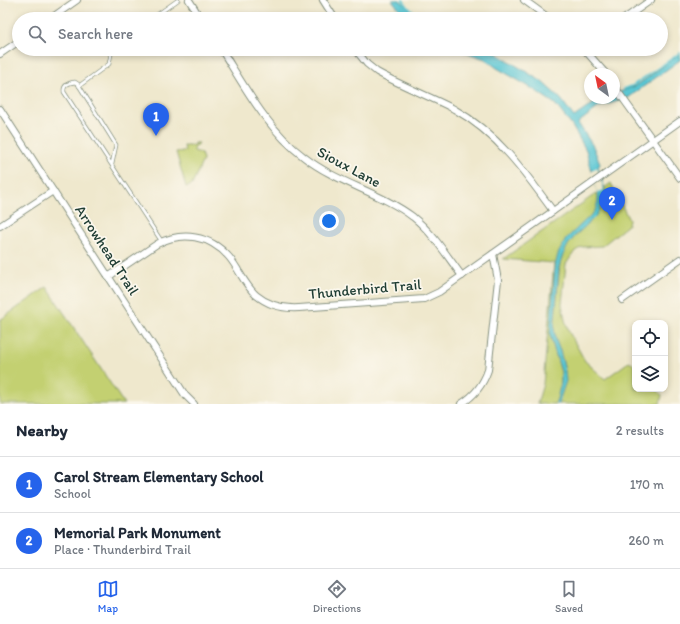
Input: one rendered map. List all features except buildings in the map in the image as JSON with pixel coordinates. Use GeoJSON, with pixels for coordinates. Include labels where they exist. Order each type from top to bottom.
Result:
{"type":"FeatureCollection","features":[{"type":"Feature","properties":{"kind":"street"},"geometry":{"type":"LineString","coordinates":[[60,12],[77,0]]}},
{"type":"Feature","properties":{"kind":"street"},"geometry":{"type":"LineString","coordinates":[[189,0],[197,12]]}},
{"type":"Feature","properties":{"kind":"street"},"geometry":{"type":"LineString","coordinates":[[323,0],[331,12]]}},
{"type":"Feature","properties":{"kind":"street"},"geometry":{"type":"LineString","coordinates":[[524,0],[540,12]]}},
{"type":"Feature","properties":{"kind":"street"},"geometry":{"type":"LineString","coordinates":[[634,12],[651,0]]}},
{"type":"Feature","properties":{"kind":"street"},"geometry":{"type":"LineString","coordinates":[[0,54],[12,46]]}},
{"type":"Feature","properties":{"kind":"street","name":"Sioux Lane"},"geometry":{"type":"LineString","coordinates":[[225,56],[260,111],[292,147],[326,173],[387,202],[415,218],[434,238],[462,276]]}},
{"type":"Feature","properties":{"kind":"street"},"geometry":{"type":"LineString","coordinates":[[361,56],[367,64],[377,72],[455,110],[488,133],[527,174],[553,211]]}},
{"type":"Feature","properties":{"kind":"street"},"geometry":{"type":"LineString","coordinates":[[590,56],[601,68]]}},
{"type":"Feature","properties":{"kind":"street"},"geometry":{"type":"LineString","coordinates":[[620,94],[680,178]]}},
{"type":"Feature","properties":{"kind":"street","name":"Arrowhead Trail"},"geometry":{"type":"LineString","coordinates":[[0,109],[108,277],[186,395],[194,404]]}},
{"type":"Feature","properties":{"kind":"street","name":"Thunderbird Trail"},"geometry":{"type":"LineString","coordinates":[[108,277],[162,242],[176,237],[201,237],[218,247],[229,257],[257,296],[273,305],[287,308],[424,299],[439,292],[680,121]]}},
{"type":"Feature","properties":{"kind":"street"},"geometry":{"type":"LineString","coordinates":[[0,226],[53,191]]}},
{"type":"Feature","properties":{"kind":"street"},"geometry":{"type":"LineString","coordinates":[[461,404],[476,392],[488,370],[498,280],[492,254]]}},
{"type":"Feature","properties":{"kind":"street"},"geometry":{"type":"LineString","coordinates":[[622,300],[680,259]]}},
{"type":"Feature","properties":{"kind":"lane"},"geometry":{"type":"LineString","coordinates":[[161,12],[178,0]]}},
{"type":"Feature","properties":{"kind":"lane"},"geometry":{"type":"LineString","coordinates":[[79,86],[109,64],[111,56]]}},
{"type":"Feature","properties":{"kind":"lane"},"geometry":{"type":"LineString","coordinates":[[112,164],[116,145],[79,86],[74,82],[69,82],[66,85],[64,92],[162,242]]}},
{"type":"Feature","properties":{"kind":"green space"},"geometry":{"type":"Polygon","coordinates":[[[195,143],[199,143],[194,151],[201,153],[203,160],[192,185],[186,187],[176,152],[185,151],[184,146],[195,145],[195,143]]]}},
{"type":"Feature","properties":{"kind":"green space"},"geometry":{"type":"Polygon","coordinates":[[[611,183],[629,220],[628,225],[602,246],[582,247],[575,251],[566,264],[562,304],[565,320],[569,332],[585,361],[605,379],[630,361],[632,363],[632,392],[659,392],[662,395],[660,404],[558,404],[562,392],[565,371],[554,329],[560,264],[555,266],[550,335],[561,372],[561,383],[555,404],[537,404],[543,384],[554,263],[503,259],[611,183]]]}},
{"type":"Feature","properties":{"kind":"green space"},"geometry":{"type":"Polygon","coordinates":[[[47,287],[124,404],[0,404],[0,320],[47,287]]]}},
{"type":"Feature","properties":{"kind":"water"},"geometry":{"type":"Polygon","coordinates":[[[392,0],[400,0],[413,12],[401,12],[392,0]]]}},
{"type":"Feature","properties":{"kind":"water"},"geometry":{"type":"Polygon","coordinates":[[[680,54],[680,60],[628,98],[620,100],[620,92],[636,86],[680,54]]]}},
{"type":"Feature","properties":{"kind":"water"},"geometry":{"type":"Polygon","coordinates":[[[476,56],[501,56],[541,81],[561,99],[574,117],[593,104],[609,104],[599,107],[578,123],[593,146],[600,164],[598,167],[606,193],[602,205],[595,217],[568,245],[559,267],[554,329],[565,371],[566,381],[558,404],[555,404],[561,383],[561,372],[550,335],[555,266],[558,254],[566,239],[594,212],[598,200],[598,194],[586,150],[572,126],[555,104],[485,59],[476,56]]]}},
{"type":"Feature","properties":{"kind":"pier"},"geometry":{"type":"Polygon","coordinates":[[[597,167],[604,190],[597,192],[591,172],[597,167]]]}},
{"type":"Feature","properties":{"kind":"waterway"},"geometry":{"type":"LineString","coordinates":[[403,0],[414,12]]}},
{"type":"Feature","properties":{"kind":"waterway"},"geometry":{"type":"LineString","coordinates":[[624,89],[632,86],[680,53]]}},
{"type":"Feature","properties":{"kind":"place","name":"Carol Stream Elementary School"},"geometry":{"type":"Point","coordinates":[156,136]}},
{"type":"Feature","properties":{"kind":"place","name":"Memorial Park Monument"},"geometry":{"type":"Point","coordinates":[612,220]}}]}
